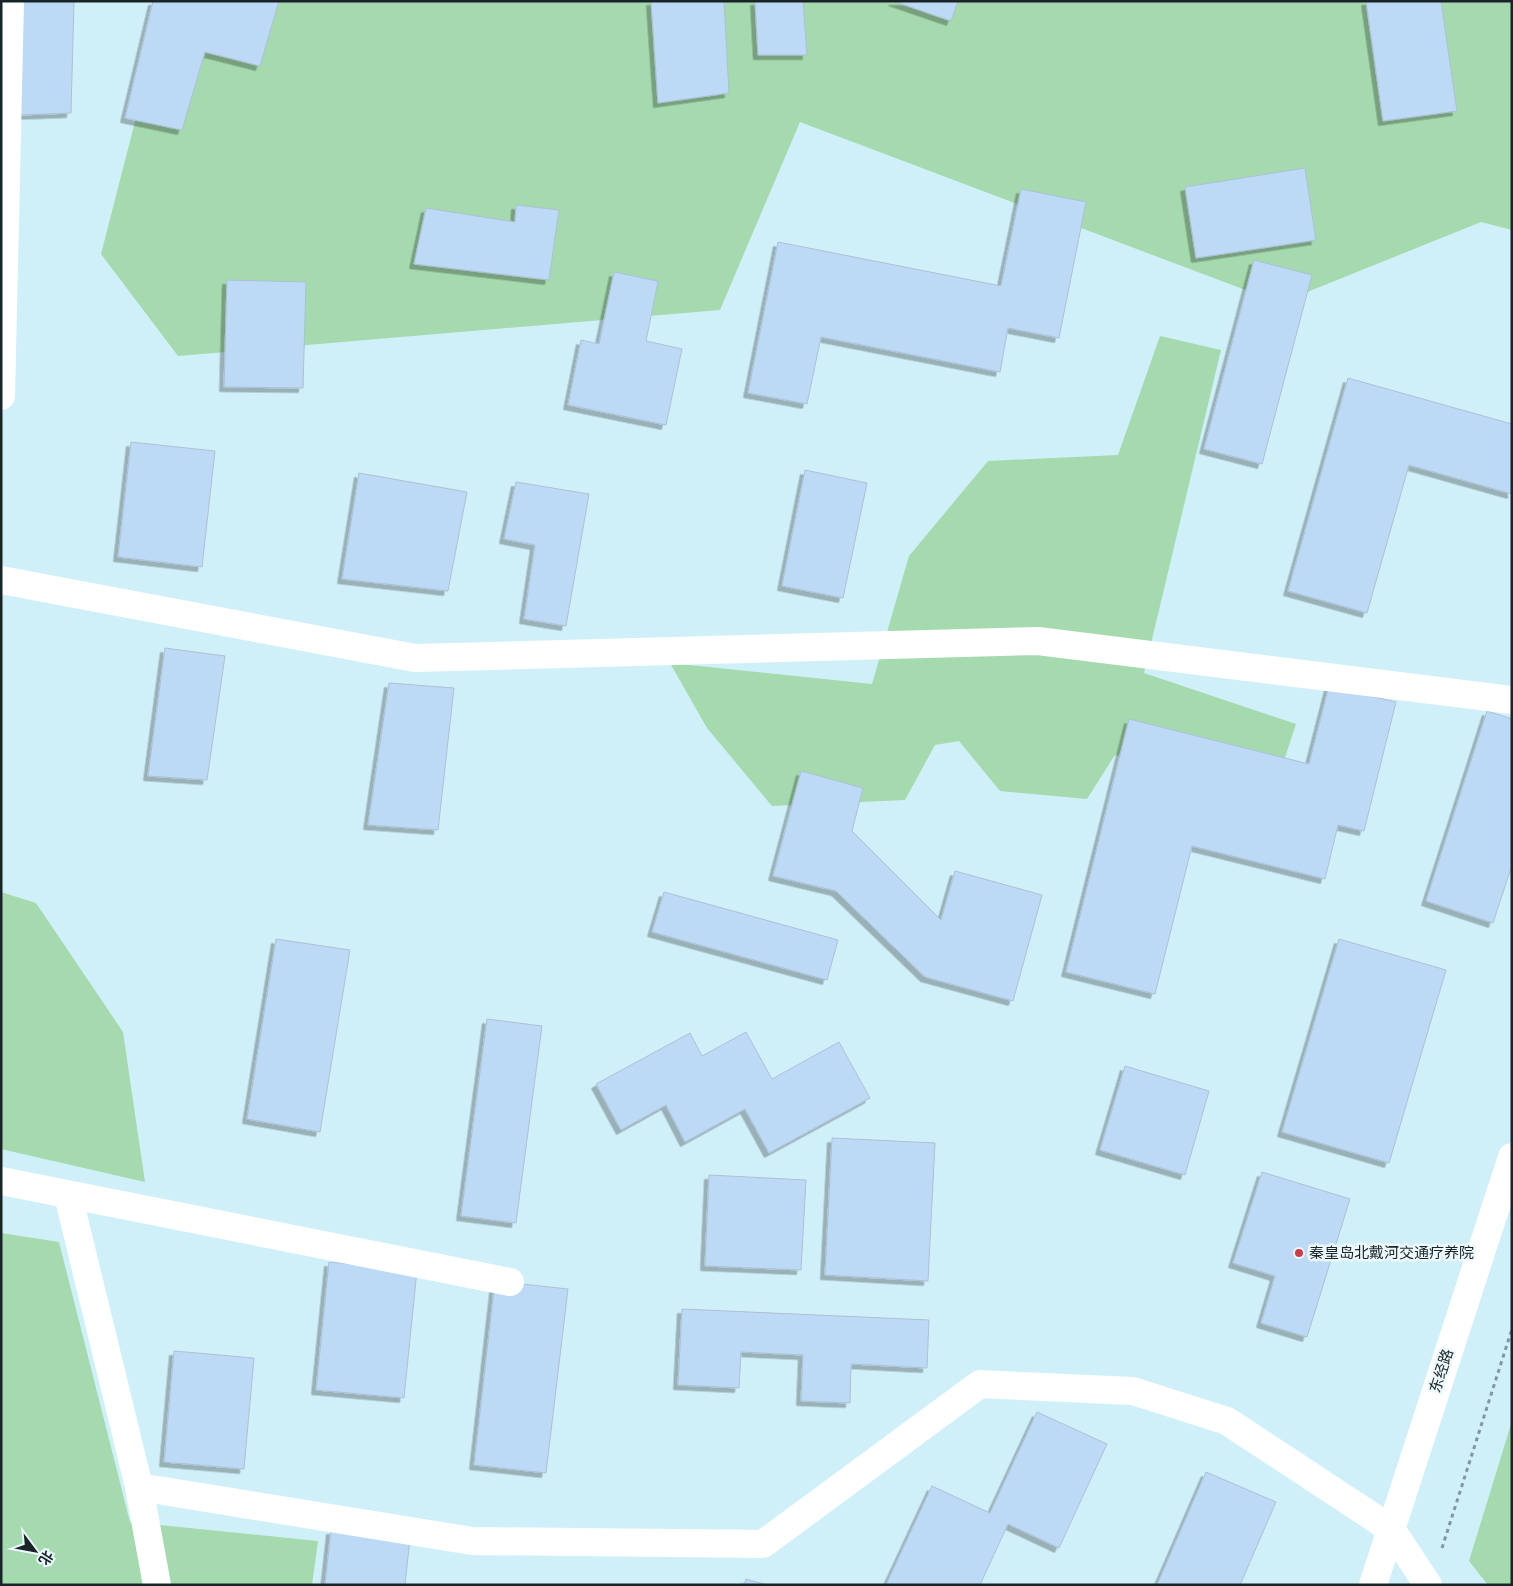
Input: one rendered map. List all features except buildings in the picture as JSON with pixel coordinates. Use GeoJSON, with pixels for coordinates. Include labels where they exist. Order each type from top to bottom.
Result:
{"type":"FeatureCollection","features":[{"type":"Feature","properties":{"kind":"street"},"geometry":{"type":"LineString","coordinates":[[1,396],[10,1]]}},
{"type":"Feature","properties":{"kind":"street"},"geometry":{"type":"LineString","coordinates":[[1,580],[415,658],[1038,641],[1512,700]]}},
{"type":"Feature","properties":{"kind":"street","name":"东经路"},"geometry":{"type":"LineString","coordinates":[[1373,1585],[1512,1157]]}},
{"type":"Feature","properties":{"kind":"street"},"geometry":{"type":"LineString","coordinates":[[1,1181],[510,1282]]}},
{"type":"Feature","properties":{"kind":"street"},"geometry":{"type":"LineString","coordinates":[[68,1195],[138,1487],[157,1585]]}},
{"type":"Feature","properties":{"kind":"street"},"geometry":{"type":"LineString","coordinates":[[138,1487],[472,1541],[763,1544],[980,1384],[1133,1390],[1228,1421],[1391,1529],[1428,1585]]}},
{"type":"Feature","properties":{"kind":"path"},"geometry":{"type":"LineString","coordinates":[[1439,1556],[1512,1329]]}},
{"type":"Feature","properties":{"kind":"green space"},"geometry":{"type":"Polygon","coordinates":[[[166,1],[1512,1],[1512,230],[1481,222],[1280,303],[800,122],[720,310],[178,356],[101,254],[166,1]]]}},
{"type":"Feature","properties":{"kind":"green space"},"geometry":{"type":"Polygon","coordinates":[[[1160,336],[1221,350],[1144,673],[1296,724],[1273,794],[1115,755],[1087,799],[1000,791],[959,741],[935,745],[905,800],[772,806],[707,728],[670,663],[872,684],[909,556],[988,461],[1118,455],[1160,336]]]}},
{"type":"Feature","properties":{"kind":"green space"},"geometry":{"type":"Polygon","coordinates":[[[1,892],[36,903],[123,1032],[145,1182],[1,1149],[1,892]]]}},
{"type":"Feature","properties":{"kind":"green space"},"geometry":{"type":"Polygon","coordinates":[[[1,1233],[59,1242],[130,1522],[318,1541],[312,1585],[1,1585],[1,1233]]]}},
{"type":"Feature","properties":{"kind":"green space"},"geometry":{"type":"Polygon","coordinates":[[[1512,1421],[1512,1585],[1488,1585],[1469,1561],[1512,1421]]]}},
{"type":"Feature","properties":{"kind":"place","name":"秦皇岛北戴河交通疗养院"},"geometry":{"type":"Point","coordinates":[1299,1253]}}]}
